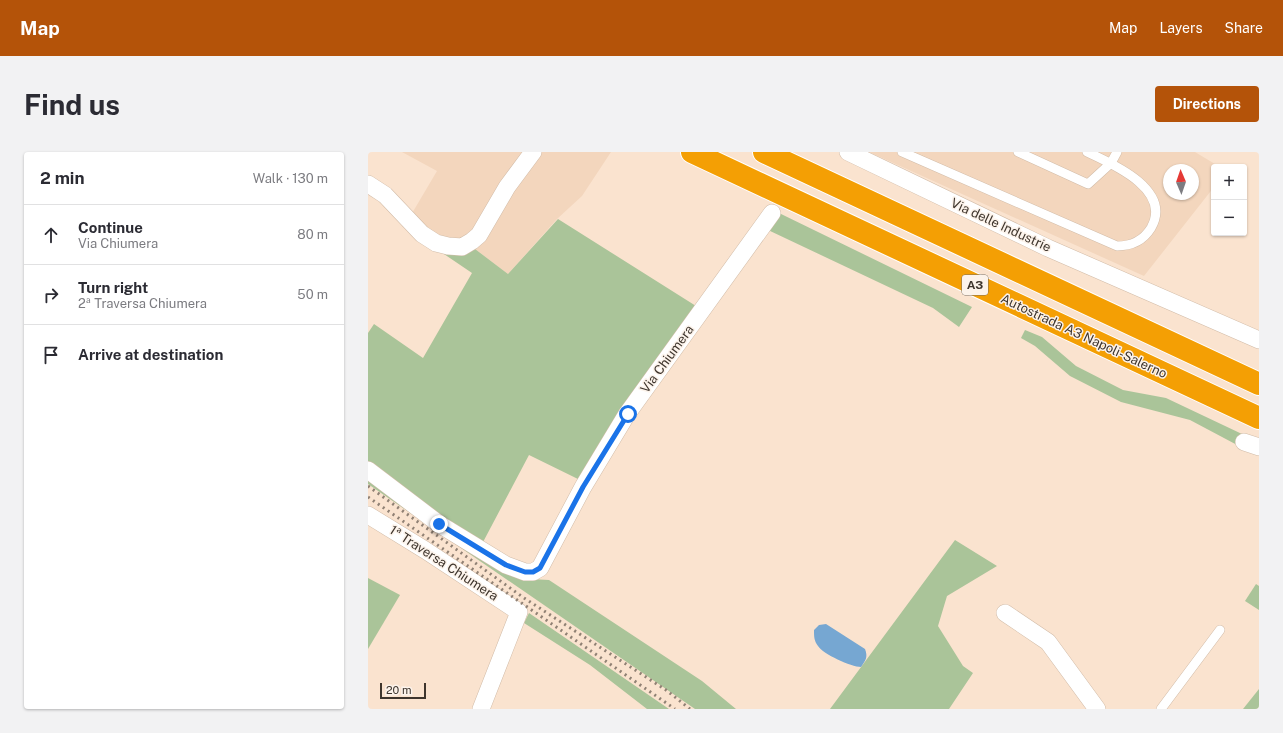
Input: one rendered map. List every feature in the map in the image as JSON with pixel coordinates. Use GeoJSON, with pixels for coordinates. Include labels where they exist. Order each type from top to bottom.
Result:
{"type":"FeatureCollection","features":[{"type":"Feature","properties":{"kind":"highway","name":"Autostrada A3 Napoli-Salerno"},"geometry":{"type":"LineString","coordinates":[[692,152],[1259,418]]}},
{"type":"Feature","properties":{"kind":"highway","name":"A3"},"geometry":{"type":"LineString","coordinates":[[764,152],[1259,384]]}},
{"type":"Feature","properties":{"kind":"street"},"geometry":{"type":"LineString","coordinates":[[368,184],[385,195],[422,234],[436,243],[462,247],[479,235],[506,187],[533,152]]}},
{"type":"Feature","properties":{"kind":"street","name":"Via delle Industrie"},"geometry":{"type":"LineString","coordinates":[[855,154],[1048,248],[1259,340]]}},
{"type":"Feature","properties":{"kind":"street","name":"Via Chiumera"},"geometry":{"type":"LineString","coordinates":[[368,470],[439,524],[506,565],[525,572],[533,572],[540,568],[583,487],[628,414],[772,213]]}},
{"type":"Feature","properties":{"kind":"street","name":"1ª Traversa Chiumera"},"geometry":{"type":"LineString","coordinates":[[368,515],[425,550],[519,612],[481,709]]}},
{"type":"Feature","properties":{"kind":"street"},"geometry":{"type":"LineString","coordinates":[[1005,613],[1048,642],[1097,709]]}},
{"type":"Feature","properties":{"kind":"lane"},"geometry":{"type":"LineString","coordinates":[[902,152],[1117,246],[1126,246],[1142,239],[1152,226],[1155,210],[1154,202],[1146,188],[1111,163],[1087,152]]}},
{"type":"Feature","properties":{"kind":"lane"},"geometry":{"type":"LineString","coordinates":[[1018,152],[1088,184],[1111,163],[1117,152]]}},
{"type":"Feature","properties":{"kind":"lane"},"geometry":{"type":"LineString","coordinates":[[1161,709],[1220,630]]}},
{"type":"Feature","properties":{"kind":"shaded area"},"geometry":{"type":"Polygon","coordinates":[[[402,152],[526,152],[472,235],[459,240],[434,236],[411,215],[437,171],[402,152]]]}},
{"type":"Feature","properties":{"kind":"shaded area"},"geometry":{"type":"Polygon","coordinates":[[[542,152],[611,152],[582,196],[557,219],[508,274],[475,249],[485,238],[512,193],[542,152]]]}},
{"type":"Feature","properties":{"kind":"shaded area"},"geometry":{"type":"Polygon","coordinates":[[[869,152],[1195,152],[1215,164],[1211,164],[1211,191],[1144,276],[869,152]]]}},
{"type":"Feature","properties":{"kind":"green space"},"geometry":{"type":"Polygon","coordinates":[[[779,213],[972,307],[959,327],[933,308],[768,230],[779,213]]]}},
{"type":"Feature","properties":{"kind":"green space"},"geometry":{"type":"Polygon","coordinates":[[[558,219],[696,306],[580,480],[529,455],[482,544],[368,464],[368,333],[374,324],[423,358],[472,273],[441,252],[460,253],[475,249],[508,274],[558,219]]]}},
{"type":"Feature","properties":{"kind":"green space"},"geometry":{"type":"Polygon","coordinates":[[[1025,330],[1042,337],[1076,366],[1123,390],[1166,398],[1242,434],[1239,446],[1190,420],[1121,402],[1070,376],[1035,346],[1021,338],[1025,330]]]}},
{"type":"Feature","properties":{"kind":"green space"},"geometry":{"type":"Polygon","coordinates":[[[368,476],[530,579],[549,580],[702,681],[736,709],[695,709],[368,484],[368,476]]]}},
{"type":"Feature","properties":{"kind":"green space"},"geometry":{"type":"Polygon","coordinates":[[[955,540],[997,566],[947,596],[938,626],[963,666],[973,673],[949,709],[830,709],[955,540]]]}},
{"type":"Feature","properties":{"kind":"green space"},"geometry":{"type":"Polygon","coordinates":[[[368,578],[400,595],[368,649],[368,578]]]}},
{"type":"Feature","properties":{"kind":"green space"},"geometry":{"type":"Polygon","coordinates":[[[1256,584],[1259,586],[1259,610],[1245,601],[1256,584]]]}},
{"type":"Feature","properties":{"kind":"green space"},"geometry":{"type":"Polygon","coordinates":[[[529,613],[669,709],[647,709],[590,665],[524,623],[529,613]]]}},
{"type":"Feature","properties":{"kind":"green space"},"geometry":{"type":"Polygon","coordinates":[[[1259,689],[1259,709],[1243,709],[1259,689]]]}},
{"type":"Feature","properties":{"kind":"water"},"geometry":{"type":"Polygon","coordinates":[[[826,624],[865,649],[866,658],[861,667],[838,660],[825,653],[818,646],[814,636],[814,630],[819,625],[826,624]]]}},
{"type":"Feature","properties":{"kind":"railway"},"geometry":{"type":"LineString","coordinates":[[368,486],[524,598],[666,690],[690,709]]}},
{"type":"Feature","properties":{"kind":"railway"},"geometry":{"type":"LineString","coordinates":[[368,497],[675,709]]}},
{"type":"Feature","properties":{"kind":"route"},"geometry":{"type":"LineString","coordinates":[[439,524],[506,565],[525,572],[533,572],[540,568],[583,487],[628,414]]}}]}
